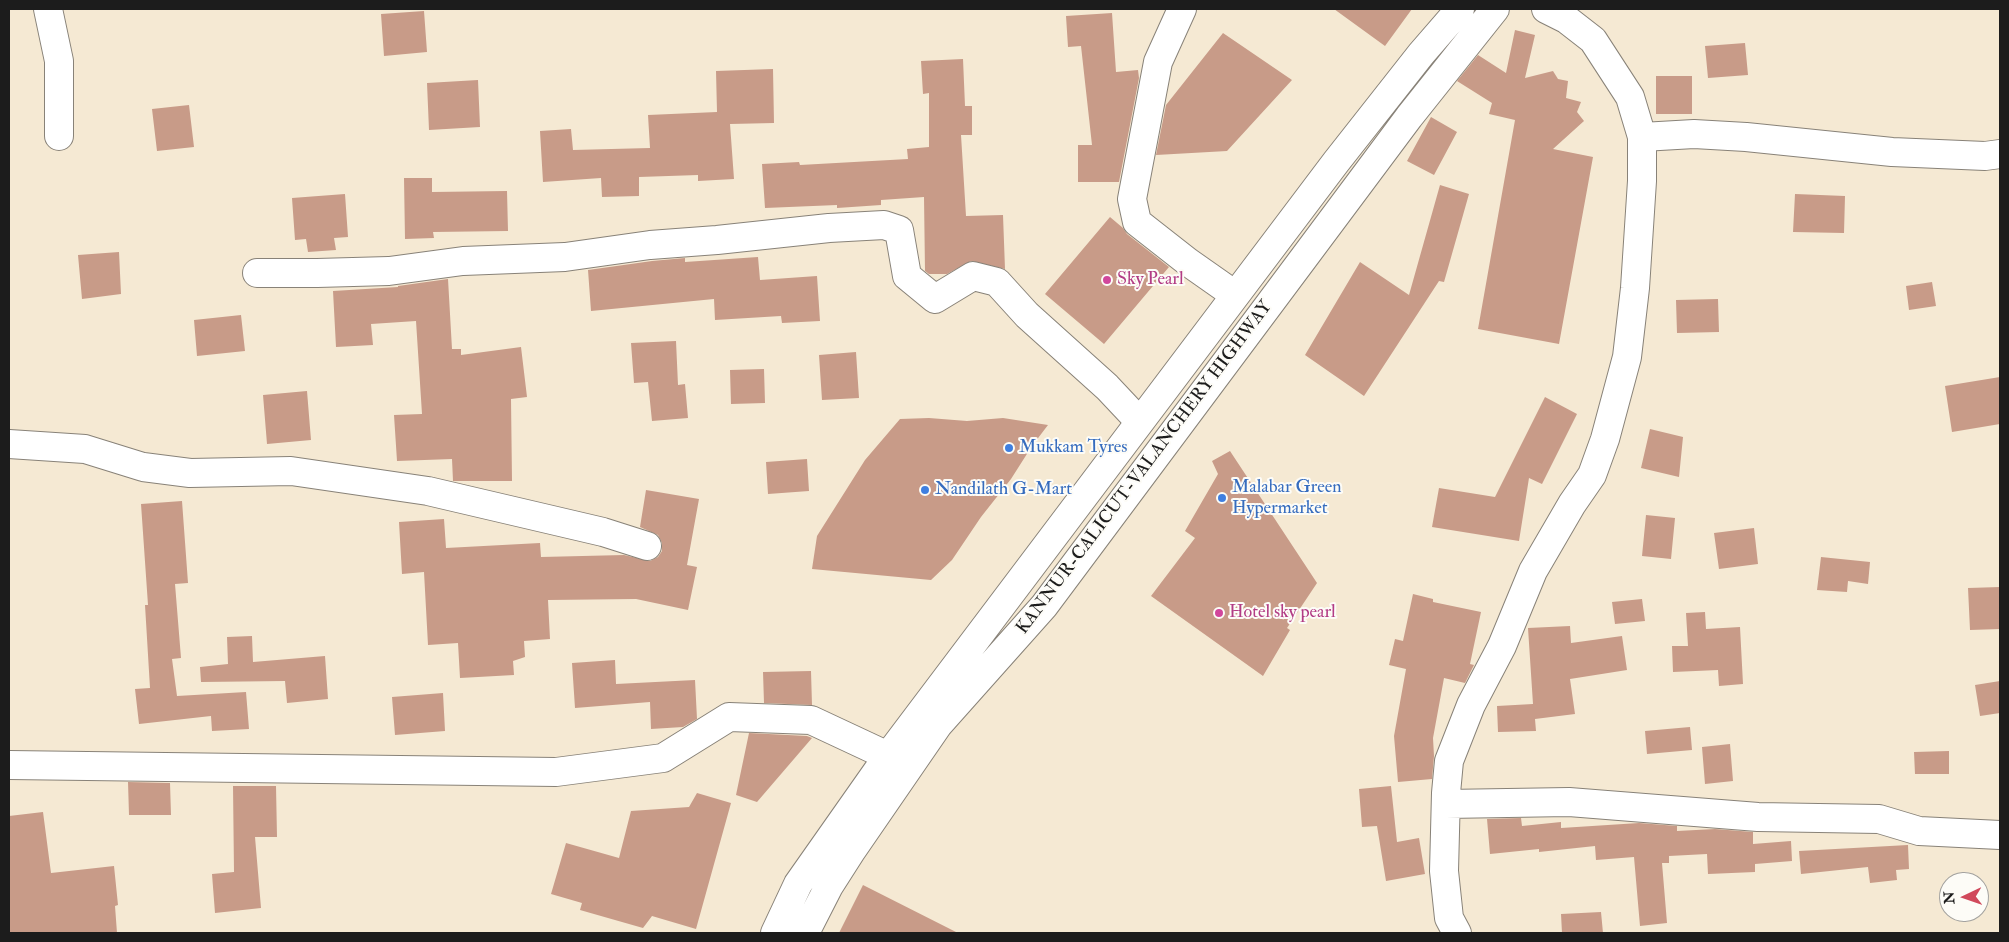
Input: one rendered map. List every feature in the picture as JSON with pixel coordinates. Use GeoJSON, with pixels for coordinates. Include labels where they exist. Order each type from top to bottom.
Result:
{"type":"FeatureCollection","features":[{"type":"Feature","properties":{"kind":"main road"},"geometry":{"type":"LineString","coordinates":[[48,9],[59,61],[59,136]]}},
{"type":"Feature","properties":{"kind":"main road"},"geometry":{"type":"LineString","coordinates":[[1182,9],[1158,62],[1132,199],[1137,222],[1188,262],[1235,295]]}},
{"type":"Feature","properties":{"kind":"main road","name":"KANNUR-CALICUT-VALANCHERY HIGHWAY"},"geometry":{"type":"LineString","coordinates":[[775,933],[798,884],[888,756],[1342,154],[1421,54],[1460,9]]}},
{"type":"Feature","properties":{"kind":"main road","name":"KANNUR-CALICUT-VALANCHERY HIGHWAY"},"geometry":{"type":"LineString","coordinates":[[805,933],[834,879],[938,725],[1044,606],[1409,117],[1496,9]]}},
{"type":"Feature","properties":{"kind":"main road"},"geometry":{"type":"LineString","coordinates":[[1457,933],[1449,918],[1444,871],[1449,761],[1471,705],[1502,646],[1533,572],[1572,504],[1592,475],[1617,399],[1627,357],[1636,288],[1642,181],[1642,137],[1630,97],[1593,40],[1566,19],[1546,9]]}},
{"type":"Feature","properties":{"kind":"main road"},"geometry":{"type":"LineString","coordinates":[[1642,137],[1702,135],[1746,137],[1892,152],[1985,156],[2000,154]]}},
{"type":"Feature","properties":{"kind":"main road"},"geometry":{"type":"LineString","coordinates":[[257,273],[316,274],[389,270],[463,261],[565,257],[650,245],[829,228],[884,225],[899,230],[907,276],[935,299],[973,276],[997,282],[1027,315],[1107,387],[1139,421]]}},
{"type":"Feature","properties":{"kind":"main road"},"geometry":{"type":"LineString","coordinates":[[9,444],[85,449],[143,467],[190,473],[290,471],[428,491],[603,532],[647,546]]}},
{"type":"Feature","properties":{"kind":"main road"},"geometry":{"type":"LineString","coordinates":[[9,765],[556,772],[663,758],[728,717],[811,720],[888,756]]}},
{"type":"Feature","properties":{"kind":"main road"},"geometry":{"type":"LineString","coordinates":[[1446,804],[1570,802],[1729,816],[1879,819],[1919,831],[2000,835]]}},
{"type":"Feature","properties":{"kind":"building"},"geometry":{"type":"Polygon","coordinates":[[[1334,9],[1412,9],[1385,46],[1334,9]]]}},
{"type":"Feature","properties":{"kind":"building"},"geometry":{"type":"Polygon","coordinates":[[[424,11],[427,52],[384,56],[381,14],[424,11]]]}},
{"type":"Feature","properties":{"kind":"building"},"geometry":{"type":"Polygon","coordinates":[[[1112,13],[1116,72],[1138,70],[1139,78],[1119,182],[1078,182],[1078,145],[1092,145],[1081,46],[1068,47],[1066,16],[1112,13]]]}},
{"type":"Feature","properties":{"kind":"building"},"geometry":{"type":"Polygon","coordinates":[[[1515,30],[1535,35],[1525,78],[1553,71],[1558,79],[1568,81],[1566,98],[1581,102],[1577,112],[1584,121],[1553,149],[1593,157],[1559,344],[1478,329],[1515,120],[1489,114],[1492,103],[1457,81],[1478,55],[1506,73],[1515,30]]]}},
{"type":"Feature","properties":{"kind":"building"},"geometry":{"type":"Polygon","coordinates":[[[1223,33],[1292,80],[1227,151],[1156,155],[1166,105],[1223,33]]]}},
{"type":"Feature","properties":{"kind":"building"},"geometry":{"type":"Polygon","coordinates":[[[1745,43],[1748,75],[1708,78],[1705,46],[1745,43]]]}},
{"type":"Feature","properties":{"kind":"building"},"geometry":{"type":"Polygon","coordinates":[[[963,59],[965,106],[972,106],[972,135],[961,135],[966,216],[1003,215],[1005,269],[971,261],[947,274],[929,274],[925,271],[924,197],[881,200],[881,205],[837,208],[837,205],[765,208],[762,164],[799,162],[800,165],[908,159],[907,149],[929,147],[929,93],[923,94],[921,61],[963,59]]]}},
{"type":"Feature","properties":{"kind":"building"},"geometry":{"type":"Polygon","coordinates":[[[773,69],[774,123],[730,124],[734,179],[698,181],[698,175],[639,177],[639,196],[602,197],[601,178],[543,182],[540,131],[571,129],[573,150],[650,148],[648,115],[717,112],[716,71],[773,69]]]}},
{"type":"Feature","properties":{"kind":"building"},"geometry":{"type":"Polygon","coordinates":[[[1656,76],[1692,76],[1692,114],[1656,114],[1656,76]]]}},
{"type":"Feature","properties":{"kind":"building"},"geometry":{"type":"Polygon","coordinates":[[[478,80],[480,127],[429,130],[427,83],[478,80]]]}},
{"type":"Feature","properties":{"kind":"building"},"geometry":{"type":"Polygon","coordinates":[[[189,105],[194,147],[157,151],[152,109],[189,105]]]}},
{"type":"Feature","properties":{"kind":"building"},"geometry":{"type":"Polygon","coordinates":[[[1431,117],[1457,132],[1434,175],[1407,161],[1431,117]]]}},
{"type":"Feature","properties":{"kind":"building"},"geometry":{"type":"Polygon","coordinates":[[[404,178],[432,178],[432,192],[507,191],[508,231],[433,232],[434,238],[405,239],[404,178]]]}},
{"type":"Feature","properties":{"kind":"building"},"geometry":{"type":"Polygon","coordinates":[[[1440,185],[1469,194],[1444,282],[1439,281],[1364,396],[1305,355],[1360,262],[1409,295],[1440,185]]]}},
{"type":"Feature","properties":{"kind":"building"},"geometry":{"type":"Polygon","coordinates":[[[345,194],[348,237],[334,238],[336,250],[308,252],[306,239],[295,240],[292,198],[345,194]]]}},
{"type":"Feature","properties":{"kind":"building"},"geometry":{"type":"Polygon","coordinates":[[[1795,194],[1845,196],[1844,233],[1793,232],[1795,194]]]}},
{"type":"Feature","properties":{"kind":"building","name":"Sky Pearl"},"geometry":{"type":"Polygon","coordinates":[[[1110,217],[1127,234],[1169,267],[1104,344],[1045,294],[1110,217]]]}},
{"type":"Feature","properties":{"kind":"building"},"geometry":{"type":"Polygon","coordinates":[[[119,252],[121,294],[82,299],[78,255],[119,252]]]}},
{"type":"Feature","properties":{"kind":"building"},"geometry":{"type":"Polygon","coordinates":[[[758,257],[760,280],[817,276],[820,321],[782,323],[781,316],[715,320],[714,299],[591,311],[588,270],[685,258],[685,262],[758,257]]]}},
{"type":"Feature","properties":{"kind":"building"},"geometry":{"type":"Polygon","coordinates":[[[448,279],[452,349],[461,349],[461,355],[521,347],[527,397],[511,399],[512,481],[453,481],[452,459],[397,461],[394,415],[422,414],[416,321],[371,324],[373,345],[336,347],[333,291],[398,287],[448,279]]]}},
{"type":"Feature","properties":{"kind":"building"},"geometry":{"type":"Polygon","coordinates":[[[1932,282],[1936,306],[1909,310],[1906,286],[1932,282]]]}},
{"type":"Feature","properties":{"kind":"building"},"geometry":{"type":"Polygon","coordinates":[[[1718,299],[1719,332],[1677,333],[1676,300],[1718,299]]]}},
{"type":"Feature","properties":{"kind":"building"},"geometry":{"type":"Polygon","coordinates":[[[241,315],[245,351],[197,356],[194,320],[241,315]]]}},
{"type":"Feature","properties":{"kind":"building"},"geometry":{"type":"Polygon","coordinates":[[[676,341],[678,385],[685,384],[688,418],[652,421],[648,382],[634,383],[631,343],[676,341]]]}},
{"type":"Feature","properties":{"kind":"building"},"geometry":{"type":"Polygon","coordinates":[[[856,352],[859,398],[822,400],[819,355],[856,352]]]}},
{"type":"Feature","properties":{"kind":"building"},"geometry":{"type":"Polygon","coordinates":[[[764,369],[765,403],[731,404],[730,370],[764,369]]]}},
{"type":"Feature","properties":{"kind":"building"},"geometry":{"type":"Polygon","coordinates":[[[2000,377],[2000,424],[1952,432],[1945,386],[2000,377]]]}},
{"type":"Feature","properties":{"kind":"building"},"geometry":{"type":"Polygon","coordinates":[[[307,391],[311,440],[267,444],[263,395],[307,391]]]}},
{"type":"Feature","properties":{"kind":"building"},"geometry":{"type":"Polygon","coordinates":[[[1545,397],[1577,414],[1542,484],[1529,478],[1519,541],[1432,527],[1439,488],[1495,497],[1545,397]]]}},
{"type":"Feature","properties":{"kind":"building","name":"Nandilath G-Mart"},"geometry":{"type":"Polygon","coordinates":[[[929,418],[967,421],[1003,418],[1048,425],[952,560],[931,580],[812,569],[817,536],[865,460],[900,419],[929,418]]]}},
{"type":"Feature","properties":{"kind":"building"},"geometry":{"type":"Polygon","coordinates":[[[1650,429],[1683,437],[1679,477],[1641,468],[1650,429]]]}},
{"type":"Feature","properties":{"kind":"building"},"geometry":{"type":"Polygon","coordinates":[[[1230,451],[1317,583],[1287,628],[1290,630],[1263,676],[1151,596],[1195,538],[1185,531],[1218,474],[1212,461],[1230,451]]]}},
{"type":"Feature","properties":{"kind":"building"},"geometry":{"type":"Polygon","coordinates":[[[807,459],[809,491],[768,494],[766,462],[807,459]]]}},
{"type":"Feature","properties":{"kind":"building"},"geometry":{"type":"Polygon","coordinates":[[[646,490],[699,499],[687,565],[697,567],[688,610],[636,599],[548,600],[550,639],[524,641],[525,657],[513,661],[514,675],[460,678],[458,643],[428,645],[424,572],[402,574],[399,522],[444,519],[446,548],[540,543],[541,557],[624,555],[650,561],[658,557],[662,551],[662,543],[658,535],[640,527],[646,490]]]}},
{"type":"Feature","properties":{"kind":"building"},"geometry":{"type":"Polygon","coordinates":[[[182,501],[188,583],[175,584],[181,658],[172,659],[177,696],[246,692],[249,729],[212,731],[211,716],[139,724],[135,689],[150,688],[145,605],[148,605],[141,504],[182,501]]]}},
{"type":"Feature","properties":{"kind":"building"},"geometry":{"type":"Polygon","coordinates":[[[1646,515],[1675,518],[1671,559],[1642,556],[1646,515]]]}},
{"type":"Feature","properties":{"kind":"building"},"geometry":{"type":"Polygon","coordinates":[[[1754,528],[1758,564],[1719,569],[1714,533],[1754,528]]]}},
{"type":"Feature","properties":{"kind":"building"},"geometry":{"type":"Polygon","coordinates":[[[1821,557],[1870,562],[1868,584],[1848,581],[1847,592],[1817,590],[1821,557]]]}},
{"type":"Feature","properties":{"kind":"building"},"geometry":{"type":"Polygon","coordinates":[[[2000,587],[2000,629],[1970,630],[1968,588],[2000,587]]]}},
{"type":"Feature","properties":{"kind":"building"},"geometry":{"type":"Polygon","coordinates":[[[1413,594],[1433,599],[1433,602],[1481,612],[1470,664],[1474,665],[1465,683],[1444,678],[1433,738],[1432,779],[1398,782],[1394,736],[1406,669],[1389,665],[1395,639],[1403,641],[1413,594]]]}},
{"type":"Feature","properties":{"kind":"building"},"geometry":{"type":"Polygon","coordinates":[[[1642,599],[1645,621],[1615,624],[1612,602],[1642,599]]]}},
{"type":"Feature","properties":{"kind":"building"},"geometry":{"type":"Polygon","coordinates":[[[1705,612],[1706,629],[1740,627],[1743,684],[1719,686],[1718,670],[1673,672],[1672,646],[1688,646],[1686,613],[1705,612]]]}},
{"type":"Feature","properties":{"kind":"building"},"geometry":{"type":"Polygon","coordinates":[[[1570,626],[1571,643],[1622,636],[1627,670],[1570,679],[1575,714],[1535,719],[1536,731],[1498,732],[1497,706],[1533,704],[1528,628],[1570,626]]]}},
{"type":"Feature","properties":{"kind":"building"},"geometry":{"type":"Polygon","coordinates":[[[252,636],[253,662],[325,656],[328,699],[287,703],[285,681],[201,682],[200,667],[228,664],[227,637],[252,636]]]}},
{"type":"Feature","properties":{"kind":"building"},"geometry":{"type":"Polygon","coordinates":[[[615,660],[616,684],[695,680],[697,719],[683,727],[651,729],[650,702],[575,708],[572,663],[615,660]]]}},
{"type":"Feature","properties":{"kind":"building"},"geometry":{"type":"Polygon","coordinates":[[[811,671],[812,705],[764,703],[763,672],[811,671]]]}},
{"type":"Feature","properties":{"kind":"building"},"geometry":{"type":"Polygon","coordinates":[[[2000,681],[2000,713],[1980,716],[1975,685],[2000,681]]]}},
{"type":"Feature","properties":{"kind":"building"},"geometry":{"type":"Polygon","coordinates":[[[443,693],[445,731],[395,735],[392,697],[443,693]]]}},
{"type":"Feature","properties":{"kind":"building"},"geometry":{"type":"Polygon","coordinates":[[[1690,727],[1692,750],[1647,754],[1645,731],[1690,727]]]}},
{"type":"Feature","properties":{"kind":"building"},"geometry":{"type":"Polygon","coordinates":[[[749,733],[807,736],[812,738],[757,802],[736,795],[749,733]]]}},
{"type":"Feature","properties":{"kind":"building"},"geometry":{"type":"Polygon","coordinates":[[[1730,744],[1733,781],[1705,784],[1702,747],[1730,744]]]}},
{"type":"Feature","properties":{"kind":"building"},"geometry":{"type":"Polygon","coordinates":[[[1949,751],[1949,774],[1915,774],[1914,752],[1949,751]]]}},
{"type":"Feature","properties":{"kind":"building"},"geometry":{"type":"Polygon","coordinates":[[[128,782],[170,783],[171,815],[129,815],[128,782]]]}},
{"type":"Feature","properties":{"kind":"building"},"geometry":{"type":"Polygon","coordinates":[[[233,786],[276,786],[277,837],[255,837],[261,908],[215,913],[212,874],[234,872],[233,786]]]}},
{"type":"Feature","properties":{"kind":"building"},"geometry":{"type":"Polygon","coordinates":[[[1391,786],[1397,842],[1419,838],[1425,874],[1386,881],[1377,826],[1362,827],[1359,789],[1391,786]]]}},
{"type":"Feature","properties":{"kind":"building"},"geometry":{"type":"Polygon","coordinates":[[[697,793],[731,803],[696,929],[652,916],[643,928],[580,910],[582,903],[551,894],[566,843],[619,858],[631,811],[689,807],[697,793]]]}},
{"type":"Feature","properties":{"kind":"building"},"geometry":{"type":"Polygon","coordinates":[[[43,812],[51,873],[114,866],[118,905],[115,906],[117,933],[9,933],[9,816],[43,812]]]}},
{"type":"Feature","properties":{"kind":"building"},"geometry":{"type":"Polygon","coordinates":[[[1521,818],[1522,826],[1561,822],[1561,828],[1639,823],[1677,826],[1677,831],[1715,829],[1753,832],[1753,844],[1791,841],[1792,861],[1755,864],[1755,872],[1708,874],[1707,854],[1669,856],[1669,863],[1662,863],[1667,923],[1640,926],[1634,857],[1596,860],[1595,846],[1539,852],[1539,849],[1490,854],[1487,819],[1521,818]]]}},
{"type":"Feature","properties":{"kind":"building"},"geometry":{"type":"Polygon","coordinates":[[[1908,845],[1909,869],[1896,870],[1897,880],[1870,883],[1868,867],[1801,874],[1799,851],[1908,845]]]}},
{"type":"Feature","properties":{"kind":"building"},"geometry":{"type":"Polygon","coordinates":[[[863,885],[958,933],[839,933],[863,885]]]}},
{"type":"Feature","properties":{"kind":"building"},"geometry":{"type":"Polygon","coordinates":[[[1601,912],[1603,933],[1562,933],[1561,914],[1601,912]]]}},
{"type":"Feature","properties":{"kind":"place","name":"Sky Pearl"},"geometry":{"type":"Point","coordinates":[1107,280]}},
{"type":"Feature","properties":{"kind":"place","name":"Mukkam Tyres"},"geometry":{"type":"Point","coordinates":[1009,448]}},
{"type":"Feature","properties":{"kind":"place","name":"Nandilath G-Mart"},"geometry":{"type":"Point","coordinates":[925,490]}},
{"type":"Feature","properties":{"kind":"place","name":"Malabar Green Hypermarket"},"geometry":{"type":"Point","coordinates":[1222,498]}},
{"type":"Feature","properties":{"kind":"place","name":"Hotel sky pearl"},"geometry":{"type":"Point","coordinates":[1219,613]}}]}
